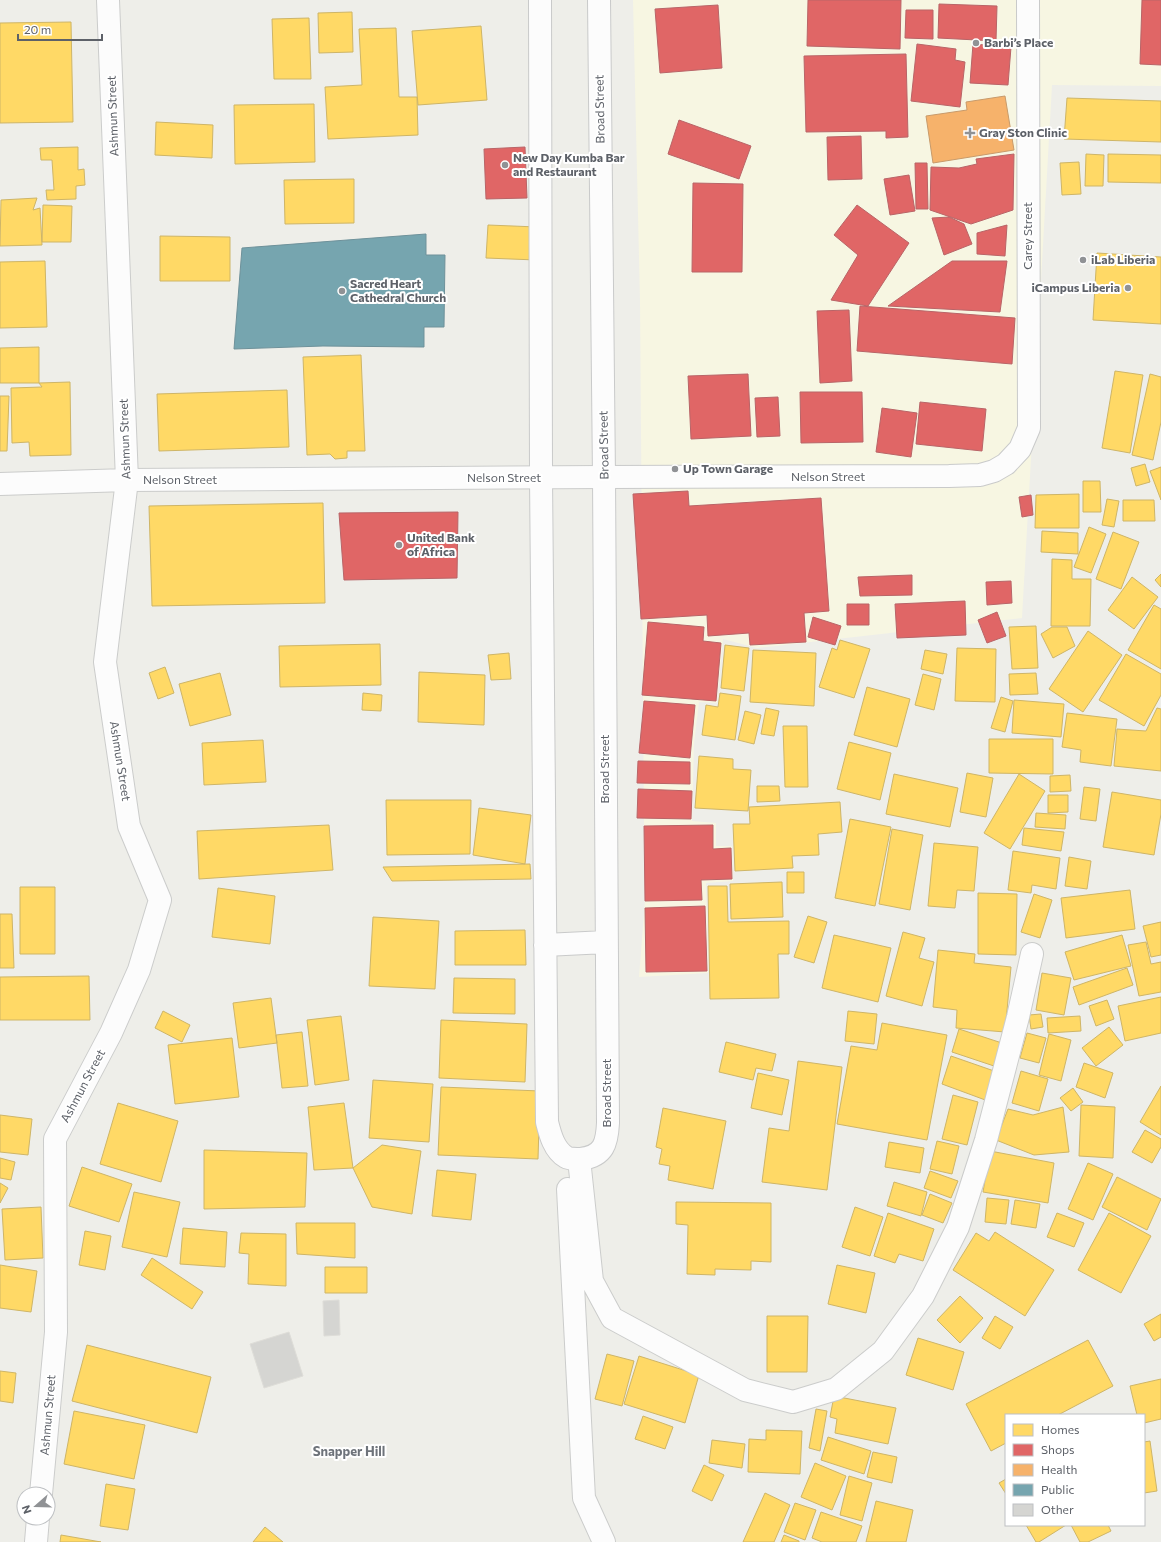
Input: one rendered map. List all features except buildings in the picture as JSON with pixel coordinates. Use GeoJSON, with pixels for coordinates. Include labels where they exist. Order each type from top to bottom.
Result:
{"type":"FeatureCollection","features":[{"type":"Feature","properties":{"kind":"street","name":"Ashmun Street"},"geometry":{"type":"LineString","coordinates":[[42,1486],[56,1332],[55,1139],[111,1033],[139,970],[160,900],[129,826],[105,662],[127,480],[108,0]]}},
{"type":"Feature","properties":{"kind":"street"},"geometry":{"type":"LineString","coordinates":[[540,0],[541,478],[546,1122],[551,1138],[559,1151],[573,1159]]}},
{"type":"Feature","properties":{"kind":"street","name":"Broad Street"},"geometry":{"type":"LineString","coordinates":[[573,1159],[592,1157],[601,1150],[607,1140],[608,1123],[604,477],[598,0]]}},
{"type":"Feature","properties":{"kind":"street","name":"Carey Street"},"geometry":{"type":"LineString","coordinates":[[1006,464],[1020,449],[1029,428],[1028,0]]}},
{"type":"Feature","properties":{"kind":"street","name":"Nelson Street"},"geometry":{"type":"LineString","coordinates":[[0,484],[127,480],[949,476],[980,475],[994,471],[1006,464]]}},
{"type":"Feature","properties":{"kind":"street"},"geometry":{"type":"LineString","coordinates":[[545,945],[606,942]]}},
{"type":"Feature","properties":{"kind":"street"},"geometry":{"type":"LineString","coordinates":[[573,1159],[592,1282],[612,1318],[745,1390],[793,1402],[836,1389],[883,1351],[923,1296],[958,1227],[986,1140],[1018,1017],[1032,954]]}},
{"type":"Feature","properties":{"kind":"street"},"geometry":{"type":"LineString","coordinates":[[573,1159],[584,1498],[604,1542]]}},
{"type":"Feature","properties":{"kind":"street"},"geometry":{"type":"LineString","coordinates":[[36,1542],[37,1526]]}},
{"type":"Feature","properties":{"kind":"shaded area"},"geometry":{"type":"Polygon","coordinates":[[[633,0],[1161,0],[1161,86],[1052,85],[1022,618],[757,648],[723,639],[717,703],[699,702],[694,744],[692,821],[716,823],[716,846],[732,846],[733,881],[706,883],[708,973],[639,977],[645,901],[640,300],[633,0]]]}},
{"type":"Feature","properties":{"kind":"place","name":"Barbi’s Place"},"geometry":{"type":"Point","coordinates":[976,43]}},
{"type":"Feature","properties":{"kind":"place","name":"Gray Ston Clinic"},"geometry":{"type":"Point","coordinates":[970,133]}},
{"type":"Feature","properties":{"kind":"place","name":"New Day Kumba Bar and Restaurant"},"geometry":{"type":"Point","coordinates":[505,165]}},
{"type":"Feature","properties":{"kind":"place","name":"iLab Liberia"},"geometry":{"type":"Point","coordinates":[1083,260]}},
{"type":"Feature","properties":{"kind":"place","name":"iCampus Liberia"},"geometry":{"type":"Point","coordinates":[1128,288]}},
{"type":"Feature","properties":{"kind":"place","name":"Sacred Heart Cathedral Church"},"geometry":{"type":"Point","coordinates":[342,291]}},
{"type":"Feature","properties":{"kind":"place","name":"Up Town Garage"},"geometry":{"type":"Point","coordinates":[675,469]}},
{"type":"Feature","properties":{"kind":"place","name":"United Bank of Africa"},"geometry":{"type":"Point","coordinates":[399,545]}},
{"type":"Feature","properties":{"kind":"district","name":"Snapper Hill"},"geometry":{"type":"Point","coordinates":[349,1451]}}]}
